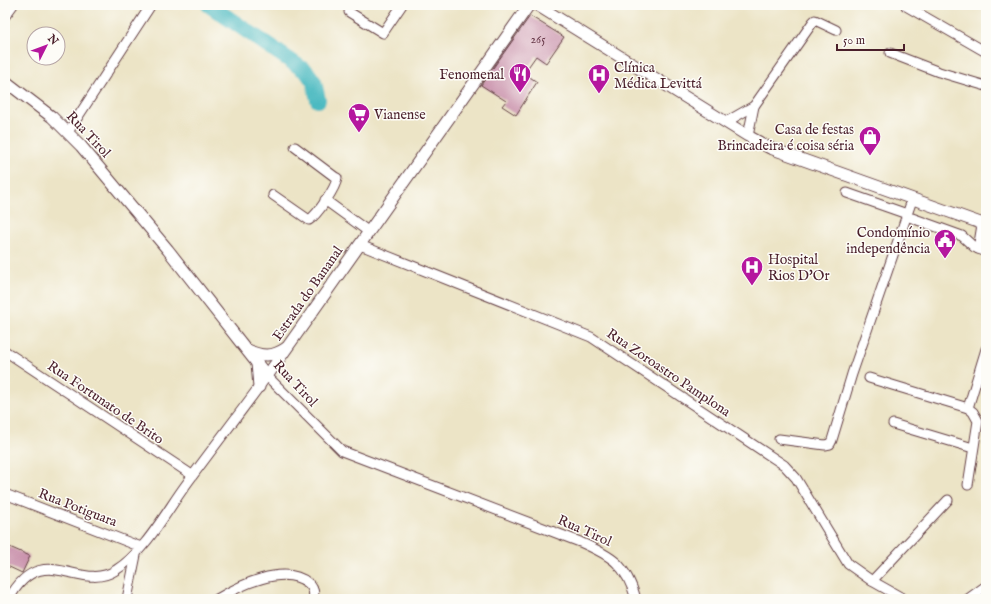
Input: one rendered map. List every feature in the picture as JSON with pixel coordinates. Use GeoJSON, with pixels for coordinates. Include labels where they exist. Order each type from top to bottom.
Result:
{"type":"FeatureCollection","features":[{"type":"Feature","properties":{"kind":"main road","name":"Estrada do Bananal"},"geometry":{"type":"LineString","coordinates":[[267,376],[529,5]]}},
{"type":"Feature","properties":{"kind":"main road"},"geometry":{"type":"LineString","coordinates":[[537,5],[748,136],[770,148],[984,225]]}},
{"type":"Feature","properties":{"kind":"main road","name":"Rua Tirol"},"geometry":{"type":"LineString","coordinates":[[5,81],[68,132],[163,244],[267,376]]}},
{"type":"Feature","properties":{"kind":"main road"},"geometry":{"type":"LineString","coordinates":[[246,349],[256,354],[268,356],[289,345]]}},
{"type":"Feature","properties":{"kind":"main road"},"geometry":{"type":"LineString","coordinates":[[257,363],[259,387]]}},
{"type":"Feature","properties":{"kind":"street"},"geometry":{"type":"LineString","coordinates":[[5,16],[13,5]]}},
{"type":"Feature","properties":{"kind":"street"},"geometry":{"type":"LineString","coordinates":[[68,132],[151,5]]}},
{"type":"Feature","properties":{"kind":"street"},"geometry":{"type":"LineString","coordinates":[[349,12],[383,33],[402,5]]}},
{"type":"Feature","properties":{"kind":"street"},"geometry":{"type":"LineString","coordinates":[[906,6],[986,52]]}},
{"type":"Feature","properties":{"kind":"street"},"geometry":{"type":"LineString","coordinates":[[748,136],[754,106],[813,22],[816,20],[819,21],[836,30]]}},
{"type":"Feature","properties":{"kind":"street"},"geometry":{"type":"LineString","coordinates":[[890,53],[939,72],[986,86]]}},
{"type":"Feature","properties":{"kind":"street"},"geometry":{"type":"LineString","coordinates":[[726,122],[754,106]]}},
{"type":"Feature","properties":{"kind":"street"},"geometry":{"type":"LineString","coordinates":[[273,195],[309,220],[336,183],[337,178],[295,147]]}},
{"type":"Feature","properties":{"kind":"street"},"geometry":{"type":"LineString","coordinates":[[847,193],[962,236],[982,251]]}},
{"type":"Feature","properties":{"kind":"street"},"geometry":{"type":"LineString","coordinates":[[325,200],[370,232]]}},
{"type":"Feature","properties":{"kind":"street"},"geometry":{"type":"LineString","coordinates":[[779,439],[825,446],[830,444],[852,374],[909,216],[912,200]]}},
{"type":"Feature","properties":{"kind":"street"},"geometry":{"type":"LineString","coordinates":[[982,251],[984,225]]}},
{"type":"Feature","properties":{"kind":"street","name":"Rua Zoroastro Pamplona"},"geometry":{"type":"LineString","coordinates":[[360,244],[591,337],[784,465],[796,478],[848,564],[872,581],[904,599]]}},
{"type":"Feature","properties":{"kind":"street"},"geometry":{"type":"LineString","coordinates":[[968,408],[986,349]]}},
{"type":"Feature","properties":{"kind":"street","name":"Rua Fortunato de Brito"},"geometry":{"type":"LineString","coordinates":[[5,351],[192,476]]}},
{"type":"Feature","properties":{"kind":"street","name":"Estrada do Bananal"},"geometry":{"type":"LineString","coordinates":[[9,599],[21,582],[36,571],[53,569],[94,576],[105,575],[115,571],[139,551],[192,476],[267,376]]}},
{"type":"Feature","properties":{"kind":"street","name":"Rua Tirol"},"geometry":{"type":"LineString","coordinates":[[267,376],[342,451],[580,542],[604,553],[617,561],[626,573],[636,599]]}},
{"type":"Feature","properties":{"kind":"street"},"geometry":{"type":"LineString","coordinates":[[869,378],[968,408],[973,412],[978,421],[968,485]]}},
{"type":"Feature","properties":{"kind":"street"},"geometry":{"type":"LineString","coordinates":[[893,424],[974,448]]}},
{"type":"Feature","properties":{"kind":"street","name":"Rua Potiguara"},"geometry":{"type":"LineString","coordinates":[[5,494],[139,551]]}},
{"type":"Feature","properties":{"kind":"street"},"geometry":{"type":"LineString","coordinates":[[872,581],[948,500]]}},
{"type":"Feature","properties":{"kind":"street"},"geometry":{"type":"LineString","coordinates":[[128,599],[139,551]]}},
{"type":"Feature","properties":{"kind":"street"},"geometry":{"type":"LineString","coordinates":[[217,599],[241,586],[259,579],[275,576],[293,576],[304,580],[312,587],[315,595],[314,599]]}},
{"type":"Feature","properties":{"kind":"street"},"geometry":{"type":"LineString","coordinates":[[968,599],[986,586]]}},
{"type":"Feature","properties":{"kind":"building"},"geometry":{"type":"Polygon","coordinates":[[[530,16],[564,37],[546,63],[536,56],[524,73],[537,82],[516,115],[502,106],[506,101],[481,85],[530,16]]]}},
{"type":"Feature","properties":{"kind":"building"},"geometry":{"type":"Polygon","coordinates":[[[5,545],[30,556],[22,573],[5,565],[5,545]]]}},
{"type":"Feature","properties":{"kind":"waterway"},"geometry":{"type":"LineString","coordinates":[[209,5],[307,72],[314,82],[318,100]]}},
{"type":"Feature","properties":{"kind":"place","name":"Fenomenal"},"geometry":{"type":"Point","coordinates":[520,94]}},
{"type":"Feature","properties":{"kind":"place","name":"Clínica Médica Levittá"},"geometry":{"type":"Point","coordinates":[599,94]}},
{"type":"Feature","properties":{"kind":"place","name":"Vianense"},"geometry":{"type":"Point","coordinates":[359,134]}},
{"type":"Feature","properties":{"kind":"place","name":"Casa de festas Brincadeira é coisa séria"},"geometry":{"type":"Point","coordinates":[870,156]}},
{"type":"Feature","properties":{"kind":"place","name":"Condomínio independência"},"geometry":{"type":"Point","coordinates":[945,260]}},
{"type":"Feature","properties":{"kind":"place","name":"Hospital Rios D'Or"},"geometry":{"type":"Point","coordinates":[752,286]}}]}
